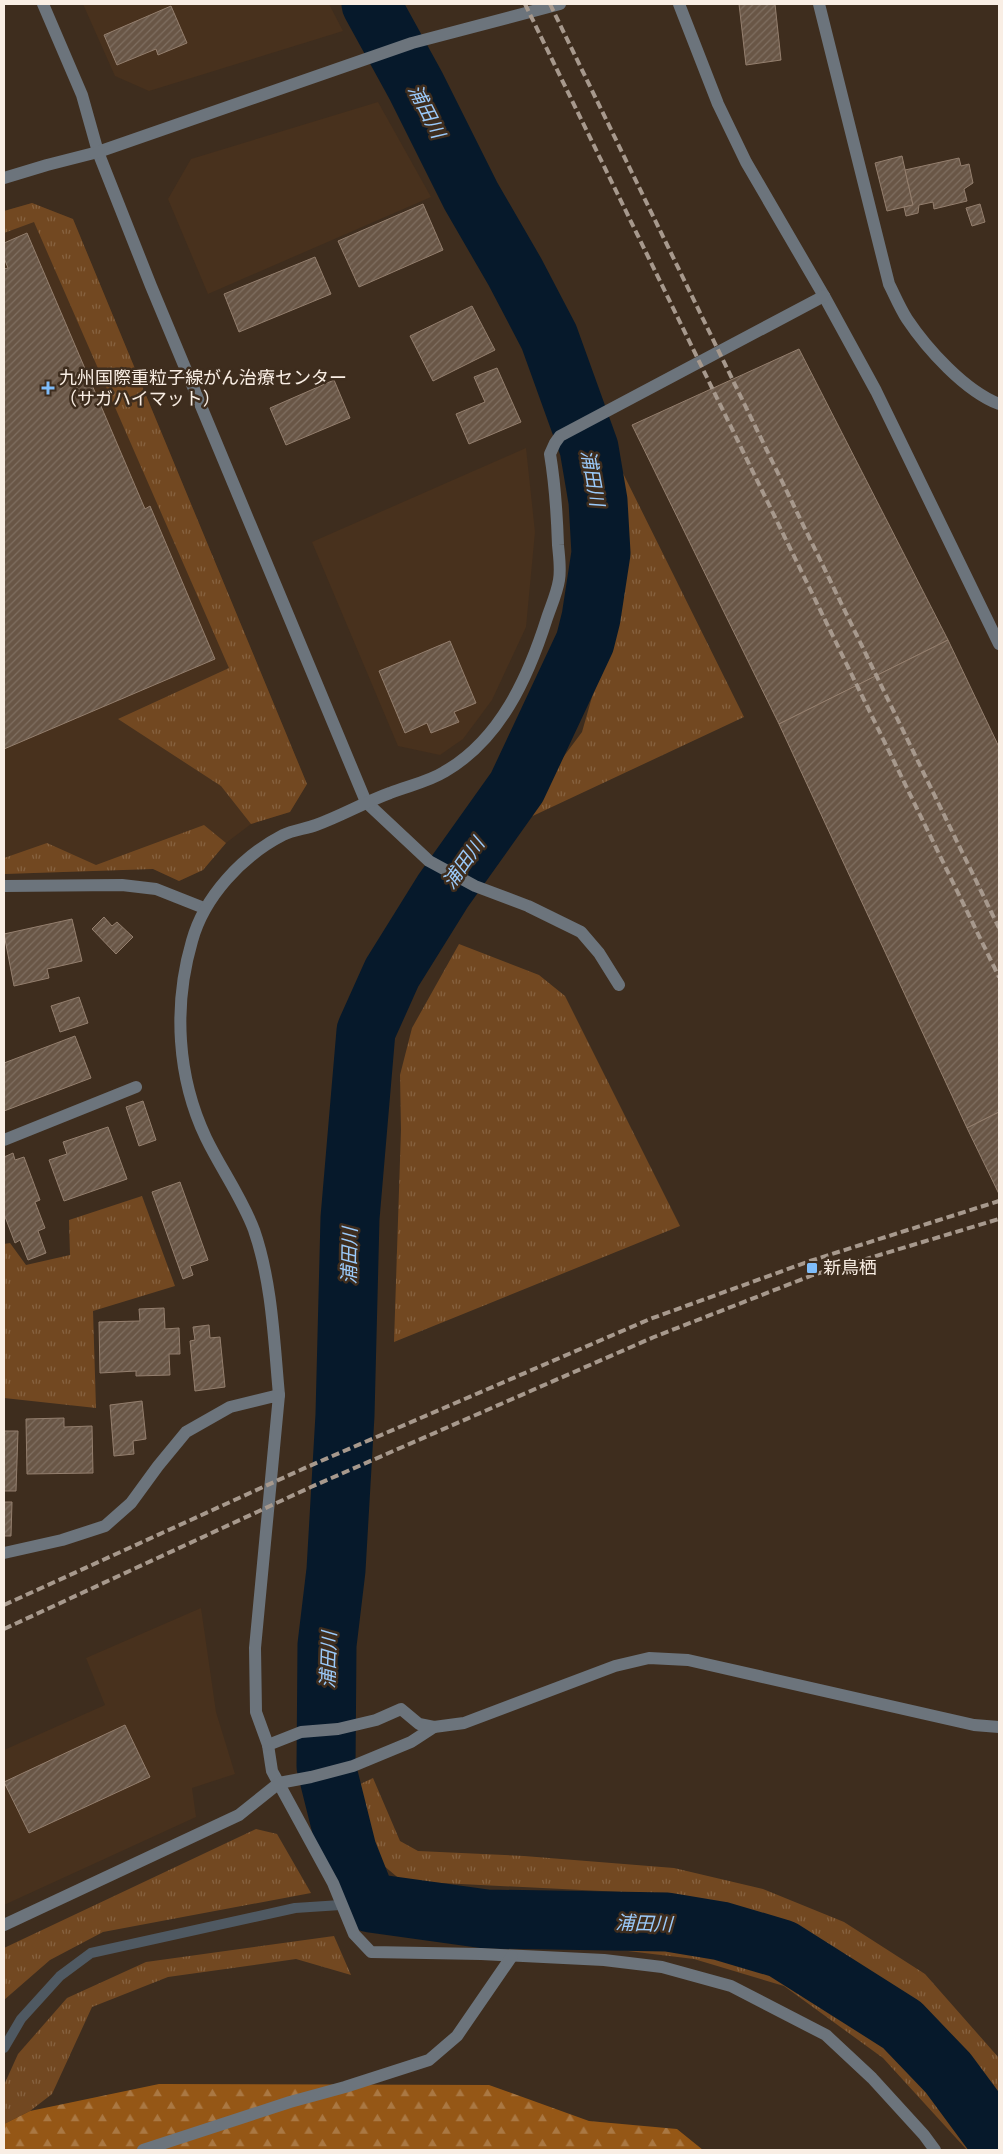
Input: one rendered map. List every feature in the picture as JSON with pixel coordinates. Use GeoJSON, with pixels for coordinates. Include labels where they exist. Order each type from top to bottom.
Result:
{"type":"FeatureCollection","features":[{"type":"Feature","properties":{"kind":"street"},"geometry":{"type":"LineString","coordinates":[[43,4],[82,94],[98,152],[150,286],[366,802],[429,861],[475,886],[528,906],[581,932],[599,953],[619,985]]}},
{"type":"Feature","properties":{"kind":"street"},"geometry":{"type":"LineString","coordinates":[[4,178],[98,152],[412,43],[560,4]]}},
{"type":"Feature","properties":{"kind":"street"},"geometry":{"type":"LineString","coordinates":[[679,4],[718,104],[746,162],[824,296],[876,391],[999,644]]}},
{"type":"Feature","properties":{"kind":"street"},"geometry":{"type":"LineString","coordinates":[[819,4],[889,284],[906,318],[941,361],[962,380],[991,401],[999,404]]}},
{"type":"Feature","properties":{"kind":"street"},"geometry":{"type":"LineString","coordinates":[[824,296],[560,436],[554,443],[550,454],[560,579],[543,633],[519,691],[481,745],[443,773],[366,802],[317,825],[285,834],[252,854],[204,908],[192,941],[184,980],[180,1026],[183,1071],[192,1104],[205,1137],[238,1196],[253,1229],[264,1270],[279,1395],[255,1648],[256,1712],[268,1745],[272,1771],[333,1883],[354,1934],[371,1952],[481,1954],[604,1960],[662,1967],[731,1986],[826,2035],[872,2078],[924,2135],[935,2150]]}},
{"type":"Feature","properties":{"kind":"street"},"geometry":{"type":"LineString","coordinates":[[4,886],[122,885],[156,889],[204,908]]}},
{"type":"Feature","properties":{"kind":"street"},"geometry":{"type":"LineString","coordinates":[[4,1140],[136,1088]]}},
{"type":"Feature","properties":{"kind":"street"},"geometry":{"type":"LineString","coordinates":[[4,1554],[62,1540],[105,1526],[131,1503],[186,1432],[230,1407],[279,1395]]}},
{"type":"Feature","properties":{"kind":"street"},"geometry":{"type":"LineString","coordinates":[[268,1745],[301,1732],[338,1730],[376,1720],[401,1709],[419,1724],[434,1727],[464,1724],[615,1666],[649,1658],[688,1660],[974,1725],[999,1727]]}},
{"type":"Feature","properties":{"kind":"street"},"geometry":{"type":"LineString","coordinates":[[4,1925],[239,1815],[279,1783],[353,1766],[411,1742],[434,1727]]}},
{"type":"Feature","properties":{"kind":"street"},"geometry":{"type":"LineString","coordinates":[[143,2150],[290,2102],[430,2060],[457,2036],[512,1956]]}},
{"type":"Feature","properties":{"kind":"shaded area"},"geometry":{"type":"Polygon","coordinates":[[[83,4],[329,4],[343,31],[149,91],[115,76],[83,4]]]}},
{"type":"Feature","properties":{"kind":"shaded area"},"geometry":{"type":"Polygon","coordinates":[[[378,102],[431,197],[208,294],[168,199],[191,159],[378,102]]]}},
{"type":"Feature","properties":{"kind":"shaded area"},"geometry":{"type":"Polygon","coordinates":[[[32,203],[73,219],[307,784],[290,812],[251,824],[226,843],[203,870],[179,881],[153,869],[4,874],[4,211],[32,203]]]}},
{"type":"Feature","properties":{"kind":"shaded area"},"geometry":{"type":"Polygon","coordinates":[[[526,448],[535,532],[526,627],[492,700],[463,739],[440,755],[398,746],[312,542],[526,448]]]}},
{"type":"Feature","properties":{"kind":"shaded area"},"geometry":{"type":"Polygon","coordinates":[[[201,1608],[216,1712],[235,1774],[192,1788],[196,1817],[4,1905],[4,1750],[105,1705],[86,1658],[201,1608]]]}},
{"type":"Feature","properties":{"kind":"green space"},"geometry":{"type":"Polygon","coordinates":[[[32,203],[73,219],[307,784],[290,812],[251,824],[221,786],[118,719],[229,668],[34,222],[4,233],[4,211],[32,203]]]}},
{"type":"Feature","properties":{"kind":"green space"},"geometry":{"type":"Polygon","coordinates":[[[613,453],[744,717],[522,821],[532,799],[582,732],[622,592],[623,520],[613,453]]]}},
{"type":"Feature","properties":{"kind":"green space"},"geometry":{"type":"Polygon","coordinates":[[[204,825],[226,843],[203,870],[179,881],[153,869],[4,874],[4,858],[47,843],[96,865],[204,825]]]}},
{"type":"Feature","properties":{"kind":"green space"},"geometry":{"type":"Polygon","coordinates":[[[459,944],[539,975],[565,996],[680,1226],[394,1342],[401,1130],[400,1075],[412,1028],[459,944]]]}},
{"type":"Feature","properties":{"kind":"green space"},"geometry":{"type":"Polygon","coordinates":[[[142,1196],[175,1286],[93,1311],[96,1408],[4,1398],[4,1244],[10,1243],[26,1265],[70,1255],[69,1220],[142,1196]]]}},
{"type":"Feature","properties":{"kind":"green space"},"geometry":{"type":"Polygon","coordinates":[[[373,1778],[400,1841],[418,1851],[524,1856],[674,1868],[763,1889],[844,1922],[925,1974],[999,2058],[999,2105],[976,2070],[902,1991],[804,1931],[681,1895],[402,1881],[377,1860],[354,1787],[373,1778]]]}},
{"type":"Feature","properties":{"kind":"green space"},"geometry":{"type":"Polygon","coordinates":[[[256,1829],[277,1834],[311,1893],[103,1932],[50,1960],[4,2000],[4,1948],[256,1829]]]}},
{"type":"Feature","properties":{"kind":"green space"},"geometry":{"type":"Polygon","coordinates":[[[362,1911],[435,1929],[677,1935],[781,1965],[907,2052],[978,2150],[967,2150],[883,2058],[784,1986],[694,1959],[562,1943],[376,1933],[362,1911]]]}},
{"type":"Feature","properties":{"kind":"green space"},"geometry":{"type":"Polygon","coordinates":[[[334,1936],[351,1975],[296,1959],[168,1977],[92,2007],[52,2094],[30,2111],[4,2124],[4,2085],[18,2054],[67,1998],[146,1962],[334,1936]]]}},
{"type":"Feature","properties":{"kind":"green space"},"geometry":{"type":"Polygon","coordinates":[[[159,2084],[489,2085],[589,2121],[677,2129],[703,2150],[4,2150],[4,2124],[30,2111],[159,2084]]]}},
{"type":"Feature","properties":{"kind":"building"},"geometry":{"type":"Polygon","coordinates":[[[739,4],[775,4],[781,60],[746,65],[739,4]]]}},
{"type":"Feature","properties":{"kind":"building"},"geometry":{"type":"Polygon","coordinates":[[[171,6],[187,43],[158,55],[156,49],[117,65],[104,35],[171,6]]]}},
{"type":"Feature","properties":{"kind":"building"},"geometry":{"type":"Polygon","coordinates":[[[902,156],[913,205],[887,211],[875,163],[902,156]]]}},
{"type":"Feature","properties":{"kind":"building"},"geometry":{"type":"Polygon","coordinates":[[[959,158],[961,166],[969,164],[973,183],[964,189],[967,201],[934,209],[933,202],[919,205],[918,213],[906,216],[904,207],[913,205],[905,170],[959,158]]]}},
{"type":"Feature","properties":{"kind":"building"},"geometry":{"type":"Polygon","coordinates":[[[423,204],[443,250],[359,287],[338,241],[423,204]]]}},
{"type":"Feature","properties":{"kind":"building"},"geometry":{"type":"Polygon","coordinates":[[[980,204],[985,222],[972,226],[966,208],[980,204]]]}},
{"type":"Feature","properties":{"kind":"building","name":"九州国際重粒子線がん治療センター （サガハイマット）"},"geometry":{"type":"Polygon","coordinates":[[[27,233],[145,509],[150,506],[215,659],[4,749],[4,269],[8,268],[4,258],[4,243],[27,233]]]}},
{"type":"Feature","properties":{"kind":"building"},"geometry":{"type":"Polygon","coordinates":[[[315,257],[331,294],[239,332],[224,294],[315,257]]]}},
{"type":"Feature","properties":{"kind":"building"},"geometry":{"type":"Polygon","coordinates":[[[472,306],[495,350],[433,381],[410,336],[472,306]]]}},
{"type":"Feature","properties":{"kind":"building"},"geometry":{"type":"Polygon","coordinates":[[[799,349],[948,640],[779,724],[632,425],[799,349]]]}},
{"type":"Feature","properties":{"kind":"building"},"geometry":{"type":"Polygon","coordinates":[[[497,368],[521,422],[469,444],[456,414],[485,402],[474,377],[497,368]]]}},
{"type":"Feature","properties":{"kind":"building"},"geometry":{"type":"Polygon","coordinates":[[[334,380],[350,418],[286,445],[270,408],[334,380]]]}},
{"type":"Feature","properties":{"kind":"building"},"geometry":{"type":"Polygon","coordinates":[[[948,640],[999,747],[999,1112],[967,1128],[779,724],[948,640]]]}},
{"type":"Feature","properties":{"kind":"building"},"geometry":{"type":"Polygon","coordinates":[[[450,641],[476,703],[454,712],[459,722],[431,733],[427,723],[405,733],[379,671],[450,641]]]}},
{"type":"Feature","properties":{"kind":"building"},"geometry":{"type":"Polygon","coordinates":[[[104,917],[112,926],[117,922],[133,937],[116,954],[92,929],[104,917]]]}},
{"type":"Feature","properties":{"kind":"building"},"geometry":{"type":"Polygon","coordinates":[[[72,919],[82,961],[47,969],[49,978],[14,986],[4,934],[72,919]]]}},
{"type":"Feature","properties":{"kind":"building"},"geometry":{"type":"Polygon","coordinates":[[[79,997],[88,1023],[60,1032],[51,1006],[79,997]]]}},
{"type":"Feature","properties":{"kind":"building"},"geometry":{"type":"Polygon","coordinates":[[[75,1036],[91,1078],[4,1111],[4,1063],[75,1036]]]}},
{"type":"Feature","properties":{"kind":"building"},"geometry":{"type":"Polygon","coordinates":[[[143,1101],[156,1140],[139,1146],[126,1107],[143,1101]]]}},
{"type":"Feature","properties":{"kind":"building"},"geometry":{"type":"Polygon","coordinates":[[[999,1112],[999,1194],[967,1128],[999,1112]]]}},
{"type":"Feature","properties":{"kind":"building"},"geometry":{"type":"Polygon","coordinates":[[[108,1127],[127,1179],[64,1201],[49,1160],[67,1154],[63,1142],[108,1127]]]}},
{"type":"Feature","properties":{"kind":"building"},"geometry":{"type":"Polygon","coordinates":[[[13,1153],[15,1160],[24,1157],[40,1200],[35,1202],[45,1228],[38,1231],[46,1253],[28,1260],[20,1240],[15,1243],[4,1214],[4,1157],[13,1153]]]}},
{"type":"Feature","properties":{"kind":"building"},"geometry":{"type":"Polygon","coordinates":[[[180,1182],[208,1260],[190,1266],[193,1275],[183,1279],[152,1192],[180,1182]]]}},
{"type":"Feature","properties":{"kind":"building"},"geometry":{"type":"Polygon","coordinates":[[[164,1308],[165,1329],[179,1328],[180,1354],[169,1354],[170,1375],[136,1376],[136,1371],[100,1373],[99,1322],[140,1321],[139,1309],[164,1308]]]}},
{"type":"Feature","properties":{"kind":"building"},"geometry":{"type":"Polygon","coordinates":[[[209,1325],[210,1338],[220,1337],[225,1387],[195,1391],[190,1341],[195,1340],[193,1327],[209,1325]]]}},
{"type":"Feature","properties":{"kind":"building"},"geometry":{"type":"Polygon","coordinates":[[[142,1401],[146,1439],[133,1441],[134,1454],[114,1456],[110,1405],[142,1401]]]}},
{"type":"Feature","properties":{"kind":"building"},"geometry":{"type":"Polygon","coordinates":[[[64,1418],[64,1427],[92,1426],[93,1473],[27,1474],[26,1419],[64,1418]]]}},
{"type":"Feature","properties":{"kind":"building"},"geometry":{"type":"Polygon","coordinates":[[[4,1431],[18,1431],[16,1491],[4,1491],[4,1431]]]}},
{"type":"Feature","properties":{"kind":"building"},"geometry":{"type":"Polygon","coordinates":[[[4,1502],[12,1502],[11,1536],[4,1536],[4,1502]]]}},
{"type":"Feature","properties":{"kind":"building"},"geometry":{"type":"Polygon","coordinates":[[[125,1725],[150,1777],[29,1833],[4,1782],[125,1725]]]}},
{"type":"Feature","properties":{"kind":"waterway","name":"浦田川"},"geometry":{"type":"LineString","coordinates":[[371,4],[416,86],[471,196],[515,272],[549,337],[589,448],[598,501],[601,553],[591,618],[585,642],[517,787],[443,891],[392,973],[366,1031],[350,1218],[345,1415],[336,1570],[327,1645],[326,1766],[347,1850],[364,1893],[371,1903],[486,1919],[667,1922],[721,1931],[782,1949],[902,2025],[948,2073],[999,2142]]}},
{"type":"Feature","properties":{"kind":"waterway"},"geometry":{"type":"LineString","coordinates":[[4,2048],[21,2019],[60,1976],[91,1953],[295,1908],[371,1903]]}},
{"type":"Feature","properties":{"kind":"railway"},"geometry":{"type":"LineString","coordinates":[[525,4],[999,977]]}},
{"type":"Feature","properties":{"kind":"railway"},"geometry":{"type":"LineString","coordinates":[[550,4],[999,928]]}},
{"type":"Feature","properties":{"kind":"railway"},"geometry":{"type":"LineString","coordinates":[[4,1605],[307,1467],[650,1319],[810,1261],[999,1201]]}},
{"type":"Feature","properties":{"kind":"railway"},"geometry":{"type":"LineString","coordinates":[[4,1629],[311,1487],[654,1337],[813,1275],[999,1219]]}},
{"type":"Feature","properties":{"kind":"place","name":"九州国際重粒子線がん治療センター （サガハイマット）"},"geometry":{"type":"Point","coordinates":[48,388]}},
{"type":"Feature","properties":{"kind":"place","name":"新鳥栖"},"geometry":{"type":"Point","coordinates":[812,1268]}}]}
